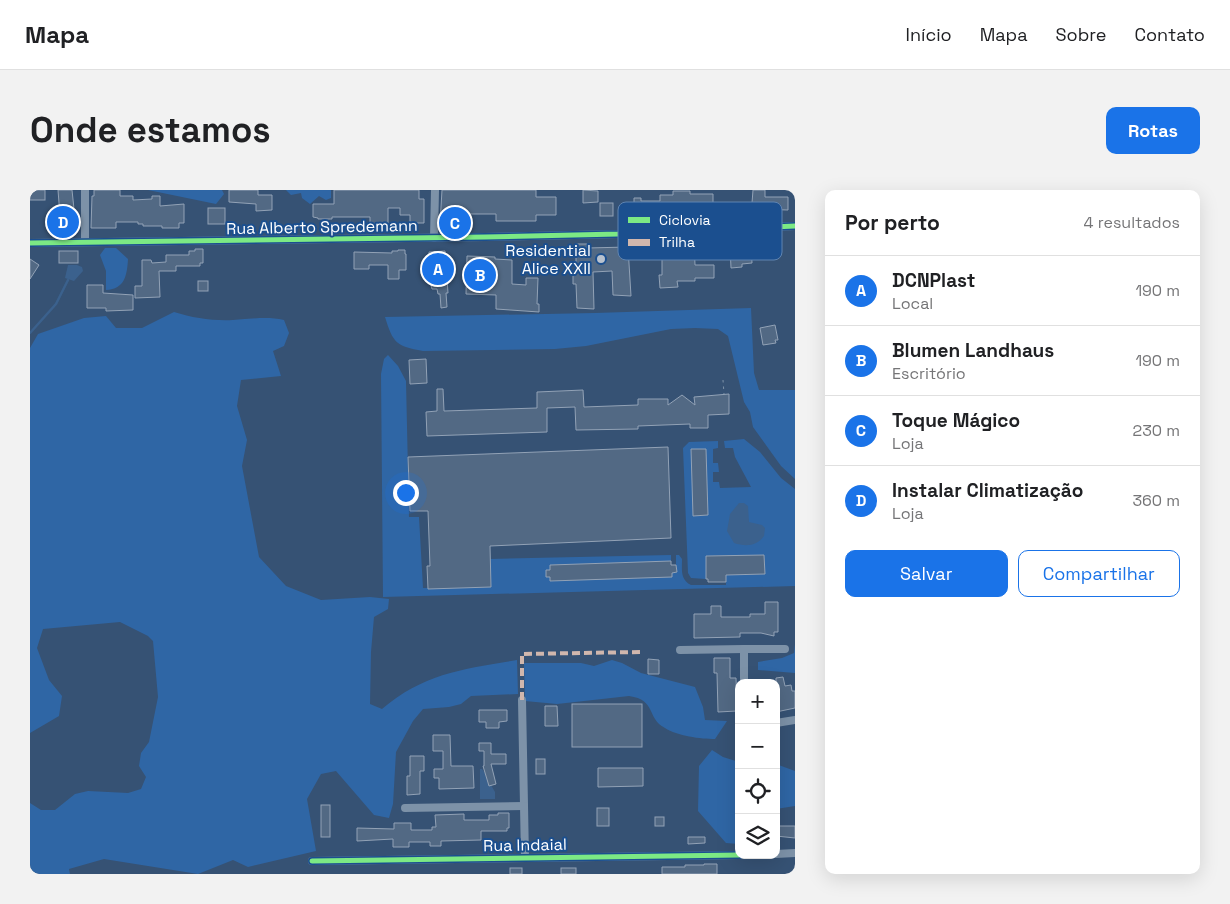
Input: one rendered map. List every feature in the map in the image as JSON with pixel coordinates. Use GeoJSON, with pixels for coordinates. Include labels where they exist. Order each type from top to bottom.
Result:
{"type":"FeatureCollection","features":[{"type":"Feature","properties":{"kind":"street"},"geometry":{"type":"LineString","coordinates":[[85,190],[85,242]]}},
{"type":"Feature","properties":{"kind":"street"},"geometry":{"type":"LineString","coordinates":[[434,238],[435,190]]}},
{"type":"Feature","properties":{"kind":"street","name":"Rua Alberto Spredemann"},"geometry":{"type":"LineString","coordinates":[[782,227],[795,226]]}},
{"type":"Feature","properties":{"kind":"street","name":"Rua Alberto Spredemann"},"geometry":{"type":"LineString","coordinates":[[30,243],[618,234]]}},
{"type":"Feature","properties":{"kind":"street"},"geometry":{"type":"LineString","coordinates":[[744,649],[744,679]]}},
{"type":"Feature","properties":{"kind":"street"},"geometry":{"type":"LineString","coordinates":[[680,650],[785,649]]}},
{"type":"Feature","properties":{"kind":"street"},"geometry":{"type":"LineString","coordinates":[[522,700],[525,858]]}},
{"type":"Feature","properties":{"kind":"street"},"geometry":{"type":"LineString","coordinates":[[780,722],[795,720]]}},
{"type":"Feature","properties":{"kind":"street"},"geometry":{"type":"LineString","coordinates":[[405,808],[524,806]]}},
{"type":"Feature","properties":{"kind":"street"},"geometry":{"type":"LineString","coordinates":[[780,854],[795,853]]}},
{"type":"Feature","properties":{"kind":"street","name":"Rua Indaial"},"geometry":{"type":"LineString","coordinates":[[312,861],[735,855]]}},
{"type":"Feature","properties":{"kind":"path"},"geometry":{"type":"LineString","coordinates":[[723,380],[724,394]]}},
{"type":"Feature","properties":{"kind":"shaded area"},"geometry":{"type":"Polygon","coordinates":[[[148,190],[222,190],[224,194],[216,204],[148,190]]]}},
{"type":"Feature","properties":{"kind":"shaded area"},"geometry":{"type":"Polygon","coordinates":[[[286,190],[331,190],[331,198],[326,200],[319,196],[310,204],[302,198],[301,193],[291,195],[286,190]]]}},
{"type":"Feature","properties":{"kind":"shaded area"},"geometry":{"type":"Polygon","coordinates":[[[105,248],[116,248],[128,259],[124,280],[117,287],[106,290],[106,271],[100,255],[105,248]]]}},
{"type":"Feature","properties":{"kind":"shaded area"},"geometry":{"type":"Polygon","coordinates":[[[68,265],[82,267],[83,271],[74,281],[65,278],[68,265]]]}},
{"type":"Feature","properties":{"kind":"shaded area"},"geometry":{"type":"Polygon","coordinates":[[[751,308],[754,373],[759,390],[795,390],[795,479],[781,466],[753,427],[750,412],[744,402],[728,336],[718,329],[671,329],[586,346],[555,349],[423,351],[401,345],[397,342],[393,338],[385,317],[595,313],[751,308]]]}},
{"type":"Feature","properties":{"kind":"shaded area"},"geometry":{"type":"Polygon","coordinates":[[[174,312],[211,319],[265,318],[284,320],[289,333],[284,346],[273,351],[281,376],[241,380],[237,406],[247,440],[242,466],[259,557],[286,586],[321,600],[370,597],[389,599],[388,609],[374,617],[370,704],[382,709],[413,687],[445,674],[517,660],[518,694],[471,696],[461,704],[423,709],[413,721],[396,752],[393,804],[389,818],[374,815],[336,771],[321,774],[307,799],[316,851],[248,867],[233,860],[198,874],[104,859],[69,869],[70,874],[30,874],[30,803],[41,810],[55,810],[75,794],[88,791],[128,793],[141,789],[146,777],[139,766],[141,753],[149,742],[158,697],[153,641],[148,636],[120,622],[43,629],[37,648],[49,680],[62,696],[59,716],[30,733],[30,348],[38,334],[84,318],[106,316],[116,328],[142,328],[174,312]]]}},
{"type":"Feature","properties":{"kind":"shaded area"},"geometry":{"type":"Polygon","coordinates":[[[388,355],[398,366],[406,381],[409,517],[419,517],[423,588],[491,587],[490,559],[671,555],[671,561],[551,565],[550,570],[546,570],[546,577],[676,572],[676,555],[679,555],[682,559],[683,577],[691,585],[726,585],[726,575],[765,574],[764,555],[706,556],[706,579],[691,578],[688,573],[683,448],[689,442],[718,441],[718,448],[713,449],[713,463],[718,463],[719,472],[713,472],[713,482],[719,482],[720,488],[751,487],[735,457],[733,448],[725,448],[724,441],[744,439],[760,452],[781,478],[795,489],[795,586],[383,597],[381,374],[384,359],[388,355]]]}},
{"type":"Feature","properties":{"kind":"shaded area"},"geometry":{"type":"Polygon","coordinates":[[[739,503],[744,503],[748,506],[749,522],[762,525],[765,528],[764,536],[755,544],[743,545],[734,543],[727,531],[730,514],[739,503]]]}},
{"type":"Feature","properties":{"kind":"shaded area"},"geometry":{"type":"Polygon","coordinates":[[[795,644],[795,673],[758,670],[758,662],[782,658],[794,653],[795,644]]]}},
{"type":"Feature","properties":{"kind":"shaded area"},"geometry":{"type":"Polygon","coordinates":[[[612,660],[641,673],[695,687],[703,707],[705,720],[727,721],[715,739],[703,738],[670,731],[659,724],[644,701],[629,696],[557,704],[525,701],[524,663],[581,663],[594,666],[612,660]]]}},
{"type":"Feature","properties":{"kind":"shaded area"},"geometry":{"type":"Polygon","coordinates":[[[712,750],[723,757],[735,761],[735,844],[726,843],[698,811],[699,766],[712,750]]]}},
{"type":"Feature","properties":{"kind":"shaded area"},"geometry":{"type":"Polygon","coordinates":[[[780,765],[795,771],[795,806],[780,808],[780,765]]]}},
{"type":"Feature","properties":{"kind":"shaded area"},"geometry":{"type":"Polygon","coordinates":[[[480,769],[485,773],[489,786],[491,785],[495,792],[495,799],[480,799],[480,769]]]}},
{"type":"Feature","properties":{"kind":"building"},"geometry":{"type":"Polygon","coordinates":[[[30,190],[45,190],[45,200],[30,200],[30,190]]]}},
{"type":"Feature","properties":{"kind":"building"},"geometry":{"type":"Polygon","coordinates":[[[58,190],[72,190],[76,228],[50,228],[50,216],[60,216],[58,190]]]}},
{"type":"Feature","properties":{"kind":"building"},"geometry":{"type":"Polygon","coordinates":[[[94,190],[120,190],[120,196],[133,196],[133,200],[152,199],[152,196],[160,196],[160,206],[184,204],[184,223],[179,223],[179,228],[143,226],[143,224],[138,224],[138,222],[116,222],[116,228],[91,228],[92,196],[94,196],[94,190]]]}},
{"type":"Feature","properties":{"kind":"building"},"geometry":{"type":"Polygon","coordinates":[[[229,190],[258,190],[258,195],[272,195],[272,210],[256,211],[256,204],[229,202],[229,190]]]}},
{"type":"Feature","properties":{"kind":"building"},"geometry":{"type":"Polygon","coordinates":[[[334,190],[419,190],[419,199],[424,199],[424,223],[410,223],[410,215],[400,215],[400,208],[388,208],[388,224],[370,224],[370,217],[318,219],[313,217],[313,204],[334,204],[334,190]]]}},
{"type":"Feature","properties":{"kind":"building"},"geometry":{"type":"Polygon","coordinates":[[[442,190],[536,190],[536,197],[556,197],[556,215],[536,215],[536,221],[496,221],[496,214],[459,214],[459,229],[451,229],[451,224],[440,224],[442,190]]]}},
{"type":"Feature","properties":{"kind":"building"},"geometry":{"type":"Polygon","coordinates":[[[583,190],[598,191],[598,202],[583,203],[583,190]]]}},
{"type":"Feature","properties":{"kind":"building"},"geometry":{"type":"Polygon","coordinates":[[[753,190],[765,190],[765,197],[788,197],[788,210],[782,210],[782,202],[752,202],[753,190]]]}},
{"type":"Feature","properties":{"kind":"building"},"geometry":{"type":"Polygon","coordinates":[[[673,191],[690,191],[690,194],[713,194],[713,202],[634,202],[634,198],[641,198],[641,201],[660,201],[660,195],[673,195],[673,191]]]}},
{"type":"Feature","properties":{"kind":"building"},"geometry":{"type":"Polygon","coordinates":[[[600,203],[613,203],[613,216],[600,216],[600,203]]]}},
{"type":"Feature","properties":{"kind":"building"},"geometry":{"type":"Polygon","coordinates":[[[208,208],[225,208],[225,224],[208,224],[208,208]]]}},
{"type":"Feature","properties":{"kind":"building"},"geometry":{"type":"Polygon","coordinates":[[[576,244],[587,244],[587,248],[618,247],[618,260],[629,260],[631,296],[613,295],[612,271],[593,272],[594,309],[577,308],[576,284],[573,284],[573,273],[576,272],[576,244]]]}},
{"type":"Feature","properties":{"kind":"building"},"geometry":{"type":"Polygon","coordinates":[[[195,249],[203,249],[203,263],[200,263],[200,266],[176,266],[176,271],[159,271],[160,297],[135,298],[135,286],[142,286],[142,260],[151,260],[152,263],[166,262],[166,255],[189,255],[189,251],[195,251],[195,249]]]}},
{"type":"Feature","properties":{"kind":"building"},"geometry":{"type":"Polygon","coordinates":[[[405,250],[406,254],[406,270],[399,270],[399,279],[388,279],[388,265],[369,265],[369,269],[354,269],[354,252],[392,253],[392,251],[405,250]]]}},
{"type":"Feature","properties":{"kind":"building"},"geometry":{"type":"Polygon","coordinates":[[[59,251],[78,251],[78,263],[59,263],[59,251]]]}},
{"type":"Feature","properties":{"kind":"building"},"geometry":{"type":"Polygon","coordinates":[[[445,251],[448,293],[446,293],[447,307],[441,308],[440,294],[438,294],[437,289],[432,289],[431,285],[429,252],[445,251]]]}},
{"type":"Feature","properties":{"kind":"building"},"geometry":{"type":"Polygon","coordinates":[[[467,256],[512,260],[512,284],[526,285],[526,278],[538,278],[537,304],[539,304],[539,312],[496,309],[496,295],[466,294],[467,256]]]}},
{"type":"Feature","properties":{"kind":"building"},"geometry":{"type":"Polygon","coordinates":[[[30,259],[39,265],[30,279],[30,259]]]}},
{"type":"Feature","properties":{"kind":"building"},"geometry":{"type":"Polygon","coordinates":[[[662,260],[695,260],[695,265],[714,265],[714,278],[695,278],[695,281],[677,281],[678,287],[660,288],[659,275],[662,275],[662,260]]]}},
{"type":"Feature","properties":{"kind":"building"},"geometry":{"type":"Polygon","coordinates":[[[731,260],[752,260],[752,263],[742,264],[742,267],[731,268],[731,260]]]}},
{"type":"Feature","properties":{"kind":"building"},"geometry":{"type":"Polygon","coordinates":[[[198,281],[208,281],[208,291],[198,291],[198,281]]]}},
{"type":"Feature","properties":{"kind":"building"},"geometry":{"type":"Polygon","coordinates":[[[87,285],[103,285],[103,293],[133,295],[133,310],[106,311],[106,308],[87,308],[87,285]]]}},
{"type":"Feature","properties":{"kind":"building"},"geometry":{"type":"Polygon","coordinates":[[[775,325],[778,340],[775,340],[776,343],[763,345],[760,328],[775,325]]]}},
{"type":"Feature","properties":{"kind":"building"},"geometry":{"type":"Polygon","coordinates":[[[426,359],[427,383],[410,384],[409,360],[426,359]]]}},
{"type":"Feature","properties":{"kind":"building"},"geometry":{"type":"Polygon","coordinates":[[[437,389],[443,389],[444,411],[537,408],[537,392],[583,390],[584,407],[638,405],[638,399],[668,399],[668,405],[682,395],[695,405],[694,397],[729,394],[729,414],[708,415],[708,428],[690,428],[690,424],[638,426],[638,429],[576,430],[575,407],[547,408],[547,432],[427,436],[426,412],[437,411],[437,389]]]}},
{"type":"Feature","properties":{"kind":"building"},"geometry":{"type":"Polygon","coordinates":[[[668,447],[671,538],[490,546],[491,587],[428,589],[427,566],[430,566],[428,511],[410,511],[408,457],[668,447]]]}},
{"type":"Feature","properties":{"kind":"building"},"geometry":{"type":"Polygon","coordinates":[[[691,449],[706,449],[708,515],[693,516],[691,449]]]}},
{"type":"Feature","properties":{"kind":"building"},"geometry":{"type":"Polygon","coordinates":[[[764,555],[765,574],[726,575],[726,582],[708,582],[708,579],[706,579],[706,556],[764,555]]]}},
{"type":"Feature","properties":{"kind":"building"},"geometry":{"type":"Polygon","coordinates":[[[671,561],[671,565],[676,565],[677,572],[672,573],[672,577],[550,581],[550,577],[546,577],[546,570],[550,570],[550,565],[671,561]]]}},
{"type":"Feature","properties":{"kind":"building"},"geometry":{"type":"Polygon","coordinates":[[[765,602],[778,602],[778,632],[774,632],[774,636],[761,633],[740,633],[740,637],[694,638],[694,614],[711,614],[711,606],[721,606],[721,617],[750,617],[750,614],[765,614],[765,602]]]}},
{"type":"Feature","properties":{"kind":"building"},"geometry":{"type":"Polygon","coordinates":[[[714,658],[730,658],[730,678],[736,678],[735,711],[718,712],[717,673],[714,673],[714,658]]]}},
{"type":"Feature","properties":{"kind":"building"},"geometry":{"type":"Polygon","coordinates":[[[648,659],[659,660],[659,674],[648,674],[648,659]]]}},
{"type":"Feature","properties":{"kind":"building"},"geometry":{"type":"Polygon","coordinates":[[[783,677],[785,686],[791,685],[792,691],[795,691],[795,708],[780,711],[780,679],[776,678],[783,677]]]}},
{"type":"Feature","properties":{"kind":"building"},"geometry":{"type":"Polygon","coordinates":[[[572,704],[642,704],[642,747],[572,747],[572,704]]]}},
{"type":"Feature","properties":{"kind":"building"},"geometry":{"type":"Polygon","coordinates":[[[545,706],[557,706],[558,726],[545,726],[545,706]]]}},
{"type":"Feature","properties":{"kind":"building"},"geometry":{"type":"Polygon","coordinates":[[[479,710],[507,710],[507,721],[499,722],[499,728],[486,728],[486,722],[479,722],[479,710]]]}},
{"type":"Feature","properties":{"kind":"building"},"geometry":{"type":"Polygon","coordinates":[[[433,735],[450,735],[451,766],[473,766],[474,788],[439,789],[439,778],[434,778],[434,769],[443,769],[443,751],[433,751],[433,735]]]}},
{"type":"Feature","properties":{"kind":"building"},"geometry":{"type":"Polygon","coordinates":[[[479,743],[491,743],[491,754],[506,754],[506,764],[491,764],[496,784],[489,786],[483,766],[484,751],[479,751],[479,743]]]}},
{"type":"Feature","properties":{"kind":"building"},"geometry":{"type":"Polygon","coordinates":[[[410,756],[424,756],[424,771],[420,771],[420,794],[407,795],[407,776],[410,776],[410,756]]]}},
{"type":"Feature","properties":{"kind":"building"},"geometry":{"type":"Polygon","coordinates":[[[536,759],[545,759],[545,774],[536,774],[536,759]]]}},
{"type":"Feature","properties":{"kind":"building"},"geometry":{"type":"Polygon","coordinates":[[[598,768],[643,768],[643,786],[598,787],[598,768]]]}},
{"type":"Feature","properties":{"kind":"building"},"geometry":{"type":"Polygon","coordinates":[[[321,805],[330,805],[330,837],[321,837],[321,805]]]}},
{"type":"Feature","properties":{"kind":"building"},"geometry":{"type":"Polygon","coordinates":[[[597,808],[609,808],[609,826],[597,826],[597,808]]]}},
{"type":"Feature","properties":{"kind":"building"},"geometry":{"type":"Polygon","coordinates":[[[498,813],[509,813],[509,828],[507,828],[507,831],[481,831],[481,840],[441,841],[441,846],[430,846],[430,842],[409,842],[409,847],[393,847],[393,839],[357,841],[357,828],[394,829],[394,823],[411,823],[411,830],[432,830],[432,827],[436,827],[435,815],[464,814],[464,820],[489,820],[489,815],[498,815],[498,813]]]}},
{"type":"Feature","properties":{"kind":"building"},"geometry":{"type":"Polygon","coordinates":[[[655,817],[664,817],[664,826],[655,826],[655,817]]]}},
{"type":"Feature","properties":{"kind":"building"},"geometry":{"type":"Polygon","coordinates":[[[780,826],[795,826],[795,838],[780,836],[780,826]]]}},
{"type":"Feature","properties":{"kind":"building"},"geometry":{"type":"Polygon","coordinates":[[[688,837],[705,837],[705,843],[688,844],[688,837]]]}},
{"type":"Feature","properties":{"kind":"building"},"geometry":{"type":"Polygon","coordinates":[[[717,864],[717,874],[662,874],[662,867],[685,867],[685,865],[717,864]]]}},
{"type":"Feature","properties":{"kind":"building"},"geometry":{"type":"Polygon","coordinates":[[[510,868],[522,868],[522,874],[510,874],[510,868]]]}},
{"type":"Feature","properties":{"kind":"building"},"geometry":{"type":"Polygon","coordinates":[[[561,868],[576,868],[576,874],[561,874],[561,868]]]}},
{"type":"Feature","properties":{"kind":"waterway"},"geometry":{"type":"LineString","coordinates":[[30,333],[56,304],[68,280]]}},
{"type":"Feature","properties":{"kind":"marked path"},"geometry":{"type":"LineString","coordinates":[[522,700],[522,654],[640,652]]}},
{"type":"Feature","properties":{"kind":"cycle path"},"geometry":{"type":"LineString","coordinates":[[782,227],[795,226]]}},
{"type":"Feature","properties":{"kind":"cycle path"},"geometry":{"type":"LineString","coordinates":[[30,243],[618,234]]}},
{"type":"Feature","properties":{"kind":"cycle path"},"geometry":{"type":"LineString","coordinates":[[312,861],[735,855]]}},
{"type":"Feature","properties":{"kind":"place","name":"Instalar Climatização"},"geometry":{"type":"Point","coordinates":[63,222]}},
{"type":"Feature","properties":{"kind":"place","name":"Toque Mágico"},"geometry":{"type":"Point","coordinates":[455,223]}},
{"type":"Feature","properties":{"kind":"place","name":"Residential Alice XXII"},"geometry":{"type":"Point","coordinates":[601,259]}},
{"type":"Feature","properties":{"kind":"place","name":"DCNPlast"},"geometry":{"type":"Point","coordinates":[438,269]}},
{"type":"Feature","properties":{"kind":"place","name":"Blumen Landhaus"},"geometry":{"type":"Point","coordinates":[480,275]}}]}
